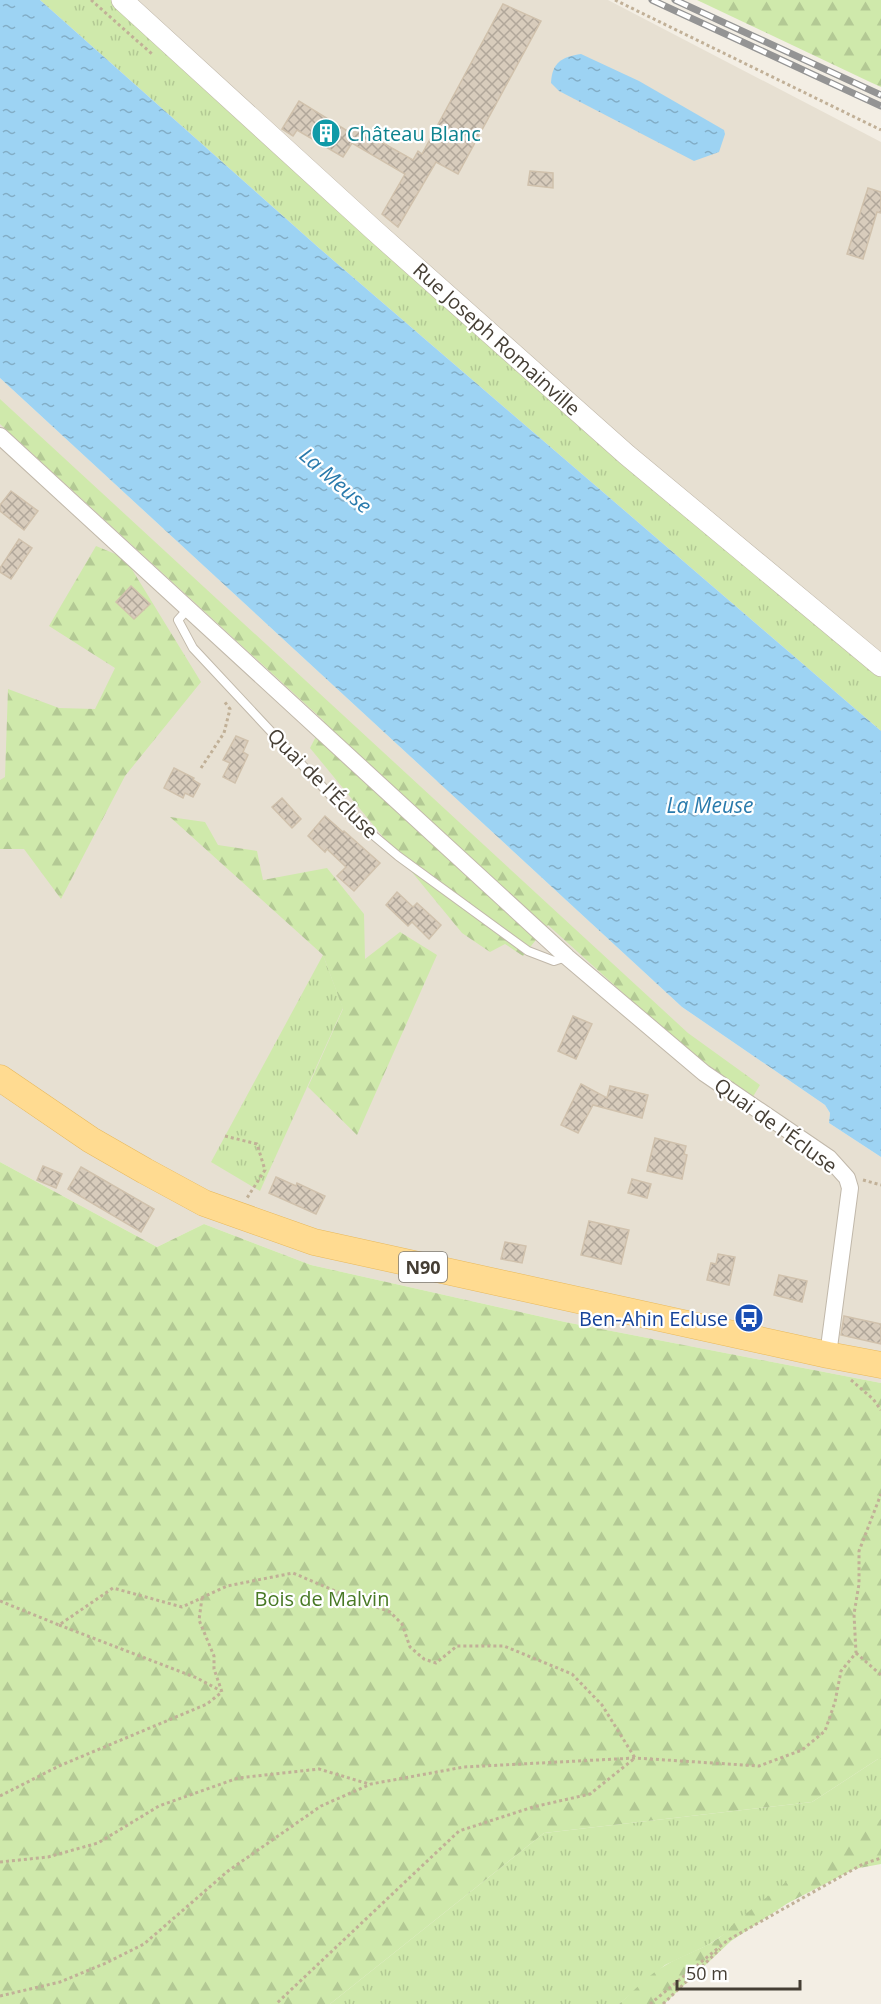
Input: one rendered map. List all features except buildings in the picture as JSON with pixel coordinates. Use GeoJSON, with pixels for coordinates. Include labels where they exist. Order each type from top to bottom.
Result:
{"type":"FeatureCollection","features":[{"type":"Feature","properties":{"kind":"main road","name":"N90"},"geometry":{"type":"LineString","coordinates":[[0,1077],[91,1140],[204,1203],[314,1242],[881,1365]]}},
{"type":"Feature","properties":{"kind":"street","name":"Rue Joseph Romainville"},"geometry":{"type":"LineString","coordinates":[[122,0],[375,231],[627,454],[881,666]]}},
{"type":"Feature","properties":{"kind":"street","name":"Quai de l'Écluse"},"geometry":{"type":"LineString","coordinates":[[0,436],[567,957],[704,1073],[829,1158],[847,1178],[850,1188],[828,1355]]}},
{"type":"Feature","properties":{"kind":"lane","name":"Quai de l'Écluse"},"geometry":{"type":"LineString","coordinates":[[188,609],[178,620],[193,648],[348,814],[398,856],[528,951],[554,961],[567,957]]}},
{"type":"Feature","properties":{"kind":"path"},"geometry":{"type":"LineString","coordinates":[[615,0],[881,130]]}},
{"type":"Feature","properties":{"kind":"path"},"geometry":{"type":"LineString","coordinates":[[201,768],[224,733],[230,709],[223,699]]}},
{"type":"Feature","properties":{"kind":"path"},"geometry":{"type":"LineString","coordinates":[[225,1136],[257,1144],[265,1170],[236,1215]]}},
{"type":"Feature","properties":{"kind":"path"},"geometry":{"type":"LineString","coordinates":[[853,1360],[851,1380],[873,1399],[881,1410]]}},
{"type":"Feature","properties":{"kind":"path"},"geometry":{"type":"LineString","coordinates":[[0,1996],[60,1982],[144,1944],[228,1871],[321,1806],[371,1784],[464,1767],[635,1758],[759,1766],[802,1750],[825,1731],[835,1702],[841,1671],[856,1653],[854,1614],[860,1584],[859,1551],[881,1494]]}},
{"type":"Feature","properties":{"kind":"path"},"geometry":{"type":"LineString","coordinates":[[59,1625],[113,1588],[182,1607],[227,1586],[293,1573],[390,1612],[402,1624],[411,1647],[424,1659],[435,1664],[457,1646],[504,1646],[572,1674],[602,1705],[635,1758]]}},
{"type":"Feature","properties":{"kind":"path"},"geometry":{"type":"LineString","coordinates":[[202,1598],[199,1620],[214,1656],[214,1669],[222,1692]]}},
{"type":"Feature","properties":{"kind":"path"},"geometry":{"type":"LineString","coordinates":[[0,1601],[197,1678],[222,1692]]}},
{"type":"Feature","properties":{"kind":"path"},"geometry":{"type":"LineString","coordinates":[[856,1653],[881,1675]]}},
{"type":"Feature","properties":{"kind":"path"},"geometry":{"type":"LineString","coordinates":[[0,1796],[59,1766],[207,1704],[222,1692]]}},
{"type":"Feature","properties":{"kind":"path"},"geometry":{"type":"LineString","coordinates":[[276,2004],[459,1831],[533,1807],[590,1794],[635,1758]]}},
{"type":"Feature","properties":{"kind":"path"},"geometry":{"type":"LineString","coordinates":[[0,1862],[48,1857],[98,1843],[159,1806],[238,1778],[319,1769],[371,1784]]}},
{"type":"Feature","properties":{"kind":"path"},"geometry":{"type":"LineString","coordinates":[[650,2004],[728,1940],[863,1864],[881,1858]]}},
{"type":"Feature","properties":{"kind":"path"},"geometry":{"type":"LineString","coordinates":[[663,2004],[728,1940]]}},
{"type":"Feature","properties":{"kind":"path"},"geometry":{"type":"LineString","coordinates":[[708,1957],[713,1957]]}},
{"type":"Feature","properties":{"kind":"shaded area"},"geometry":{"type":"Polygon","coordinates":[[[122,0],[608,0],[881,142],[881,666],[122,0]]]}},
{"type":"Feature","properties":{"kind":"shaded area"},"geometry":{"type":"Polygon","coordinates":[[[0,378],[682,1007],[825,1105],[830,1113],[829,1123],[881,1157],[881,1383],[565,1322],[311,1265],[204,1224],[157,1247],[0,1162],[0,378]]]}},
{"type":"Feature","properties":{"kind":"green space"},"geometry":{"type":"Polygon","coordinates":[[[40,0],[122,0],[881,666],[881,731],[319,248],[40,0]]]}},
{"type":"Feature","properties":{"kind":"green space"},"geometry":{"type":"Polygon","coordinates":[[[697,0],[881,0],[881,87],[870,82],[697,0]]]}},
{"type":"Feature","properties":{"kind":"green space"},"geometry":{"type":"Polygon","coordinates":[[[0,399],[688,1033],[760,1085],[751,1100],[677,1042],[548,925],[523,956],[505,944],[490,952],[462,933],[310,748],[324,721],[0,424],[0,399]]]}},
{"type":"Feature","properties":{"kind":"green space"},"geometry":{"type":"Polygon","coordinates":[[[96,546],[125,558],[201,682],[125,776],[61,899],[24,849],[0,849],[0,780],[5,777],[8,689],[59,708],[95,709],[115,668],[49,626],[96,546]]]}},
{"type":"Feature","properties":{"kind":"green space"},"geometry":{"type":"Polygon","coordinates":[[[170,817],[205,822],[218,845],[257,851],[263,880],[327,868],[364,914],[365,959],[400,932],[437,955],[357,1135],[308,1087],[343,1009],[323,955],[170,817]]]}},
{"type":"Feature","properties":{"kind":"green space"},"geometry":{"type":"Polygon","coordinates":[[[323,955],[343,1008],[260,1191],[211,1162],[323,955]]]}},
{"type":"Feature","properties":{"kind":"green space","name":"Bois de Malvin"},"geometry":{"type":"Polygon","coordinates":[[[0,1162],[157,1247],[204,1224],[311,1265],[565,1322],[881,1383],[881,1759],[812,1802],[544,1833],[330,2004],[0,2004],[0,1162]]]}},
{"type":"Feature","properties":{"kind":"green space"},"geometry":{"type":"Polygon","coordinates":[[[881,1759],[881,1819],[728,1932],[706,1946],[665,1965],[619,2004],[330,2004],[544,1833],[812,1802],[881,1759]]]}},
{"type":"Feature","properties":{"kind":"green space"},"geometry":{"type":"Polygon","coordinates":[[[881,1819],[881,1864],[854,1869],[788,1903],[731,1941],[664,2004],[619,2004],[660,1969],[712,1943],[831,1847],[881,1819]]]}},
{"type":"Feature","properties":{"kind":"water","name":"La Meuse"},"geometry":{"type":"Polygon","coordinates":[[[0,0],[40,0],[319,248],[881,731],[881,1157],[829,1123],[830,1113],[825,1105],[682,1007],[0,378],[0,0]]]}},
{"type":"Feature","properties":{"kind":"water"},"geometry":{"type":"Polygon","coordinates":[[[581,54],[639,81],[724,130],[725,134],[719,152],[694,161],[559,91],[551,83],[553,70],[563,59],[581,54]]]}},
{"type":"Feature","properties":{"kind":"railway"},"geometry":{"type":"LineString","coordinates":[[652,0],[881,106]]}},
{"type":"Feature","properties":{"kind":"railway"},"geometry":{"type":"LineString","coordinates":[[675,0],[881,95]]}},
{"type":"Feature","properties":{"kind":"place","name":"Château Blanc"},"geometry":{"type":"Point","coordinates":[326,133]}},
{"type":"Feature","properties":{"kind":"place","name":"Ben-Ahin Ecluse"},"geometry":{"type":"Point","coordinates":[749,1318]}}]}
